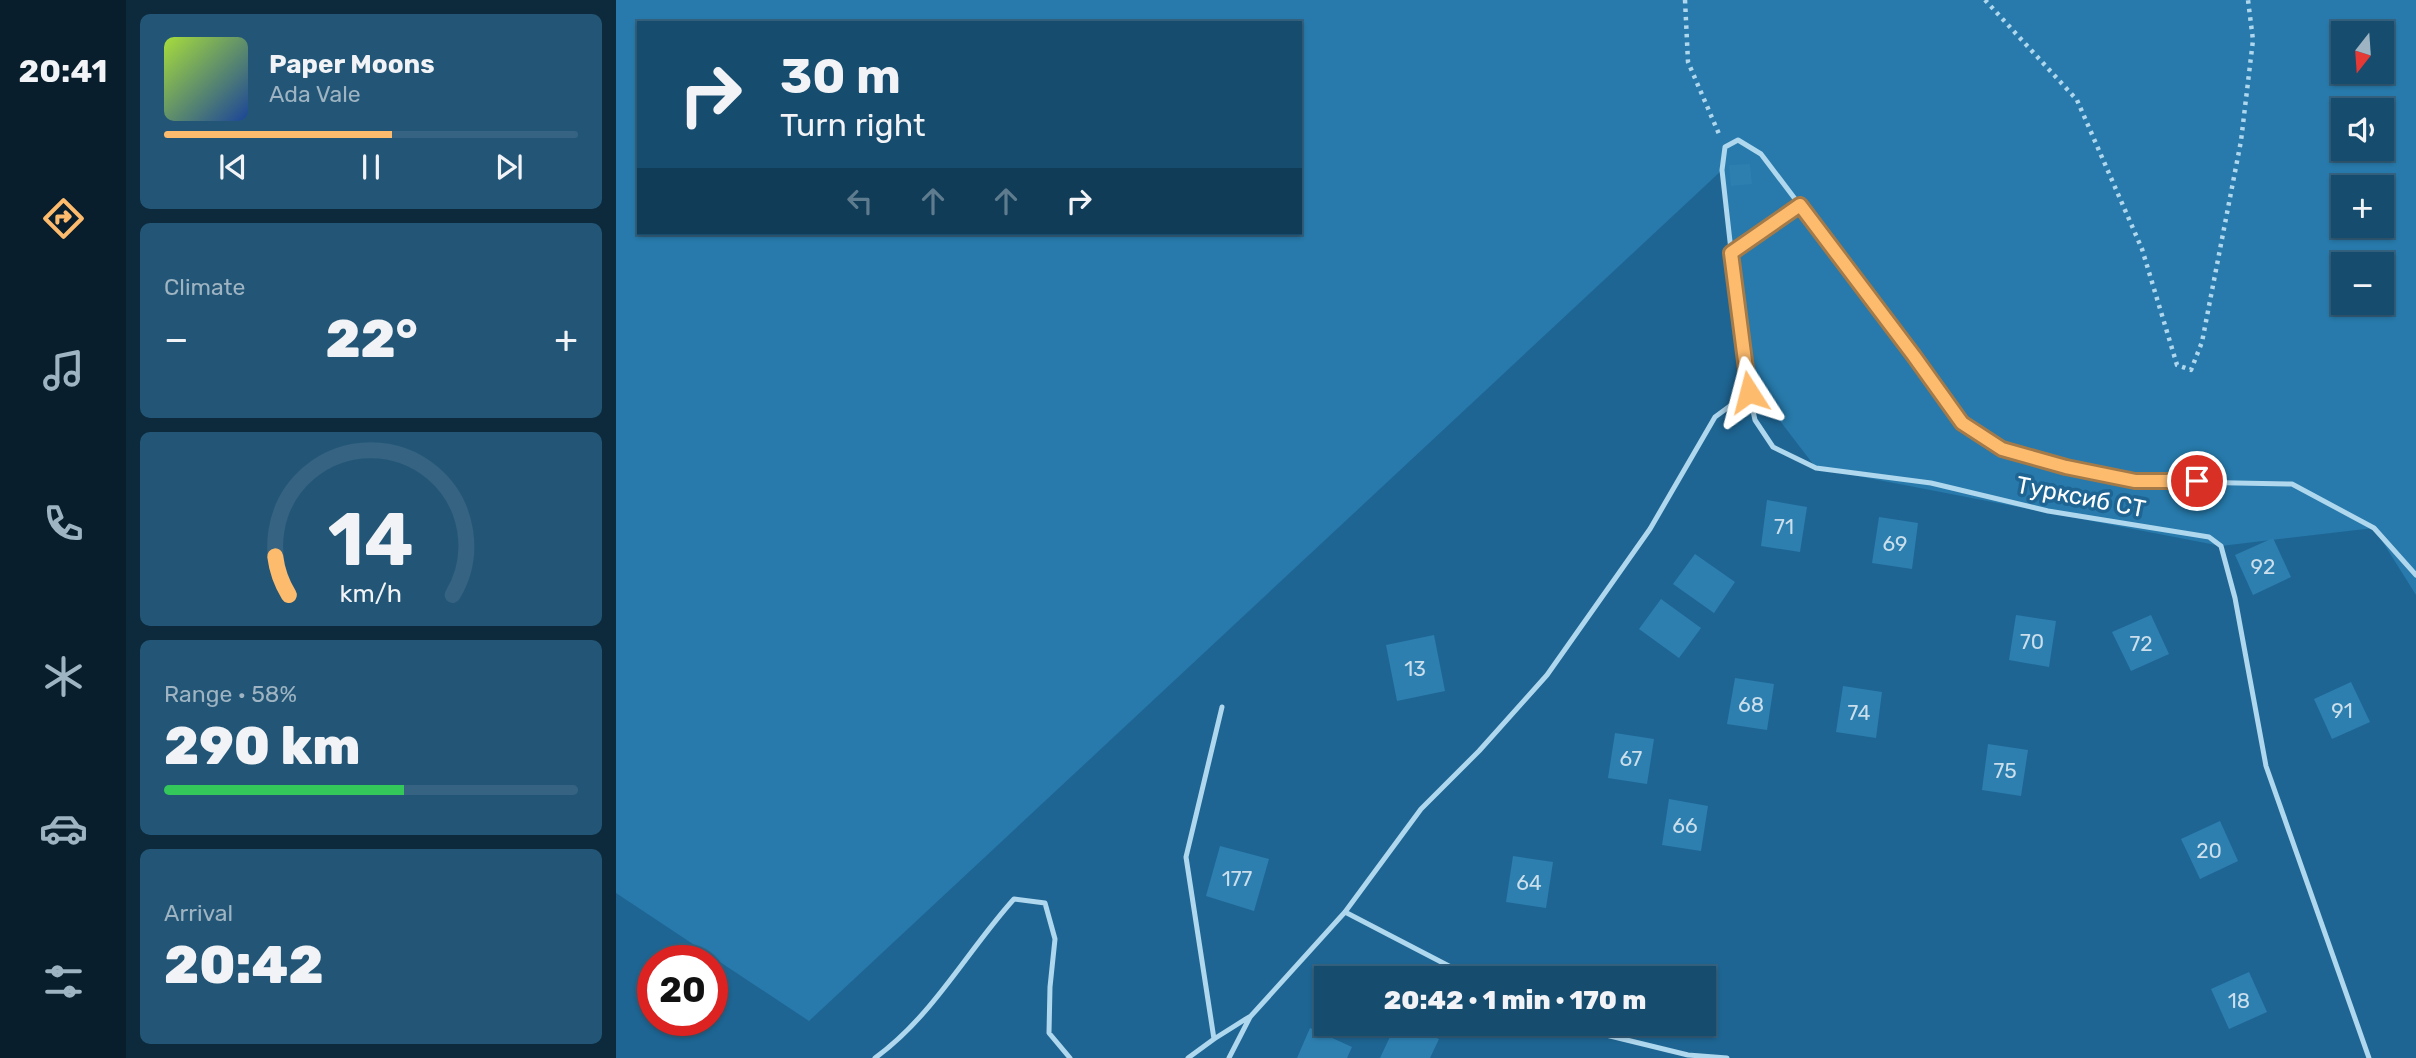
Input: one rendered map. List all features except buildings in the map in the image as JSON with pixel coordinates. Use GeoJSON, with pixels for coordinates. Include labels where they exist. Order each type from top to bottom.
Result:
{"type":"FeatureCollection","features":[{"type":"Feature","properties":{"kind":"lane"},"geometry":{"type":"LineString","coordinates":[[1725,147],[1738,140],[1762,154],[1962,423],[2002,449],[2066,467],[2135,481],[2292,484],[2374,528],[2416,575]]}},
{"type":"Feature","properties":{"kind":"lane","name":"Турксиб СТ"},"geometry":{"type":"LineString","coordinates":[[1725,147],[1722,170],[1749,392],[1755,420],[1773,447],[1816,468],[1931,483],[2048,511],[2209,537],[2221,546],[2235,598],[2266,766],[2370,1058]]}},
{"type":"Feature","properties":{"kind":"lane"},"geometry":{"type":"LineString","coordinates":[[1731,253],[1800,205]]}},
{"type":"Feature","properties":{"kind":"lane"},"geometry":{"type":"LineString","coordinates":[[1229,1058],[1250,1017],[1345,912],[1421,809],[1479,751],[1547,675],[1650,529],[1715,417],[1749,392]]}},
{"type":"Feature","properties":{"kind":"lane"},"geometry":{"type":"LineString","coordinates":[[1214,1039],[1186,857],[1222,707]]}},
{"type":"Feature","properties":{"kind":"lane"},"geometry":{"type":"LineString","coordinates":[[875,1058],[890,1047],[956,976],[987,929],[1014,899],[1045,903],[1055,939],[1049,1033],[1070,1058]]}},
{"type":"Feature","properties":{"kind":"lane"},"geometry":{"type":"LineString","coordinates":[[1345,912],[1449,966]]}},
{"type":"Feature","properties":{"kind":"lane"},"geometry":{"type":"LineString","coordinates":[[1188,1058],[1250,1017]]}},
{"type":"Feature","properties":{"kind":"lane"},"geometry":{"type":"LineString","coordinates":[[1610,1036],[1688,1055],[1727,1058]]}},
{"type":"Feature","properties":{"kind":"path"},"geometry":{"type":"LineString","coordinates":[[1685,0],[1688,62],[1725,147]]}},
{"type":"Feature","properties":{"kind":"path"},"geometry":{"type":"LineString","coordinates":[[1984,0],[2077,100],[2141,248],[2176,365],[2191,370],[2202,342],[2241,141],[2253,40],[2248,0]]}},
{"type":"Feature","properties":{"kind":"shaded area"},"geometry":{"type":"Polygon","coordinates":[[[616,0],[2416,0],[2416,595],[2374,528],[2221,546],[1816,468],[1745,375],[1721,171],[809,1021],[728,967],[728,945],[694,945],[616,893],[616,0]]]}},
{"type":"Feature","properties":{"kind":"route"},"geometry":{"type":"LineString","coordinates":[[1749,392],[1731,253],[1800,205],[1962,423],[2002,449],[2066,467],[2135,481],[2197,481]]}}]}
